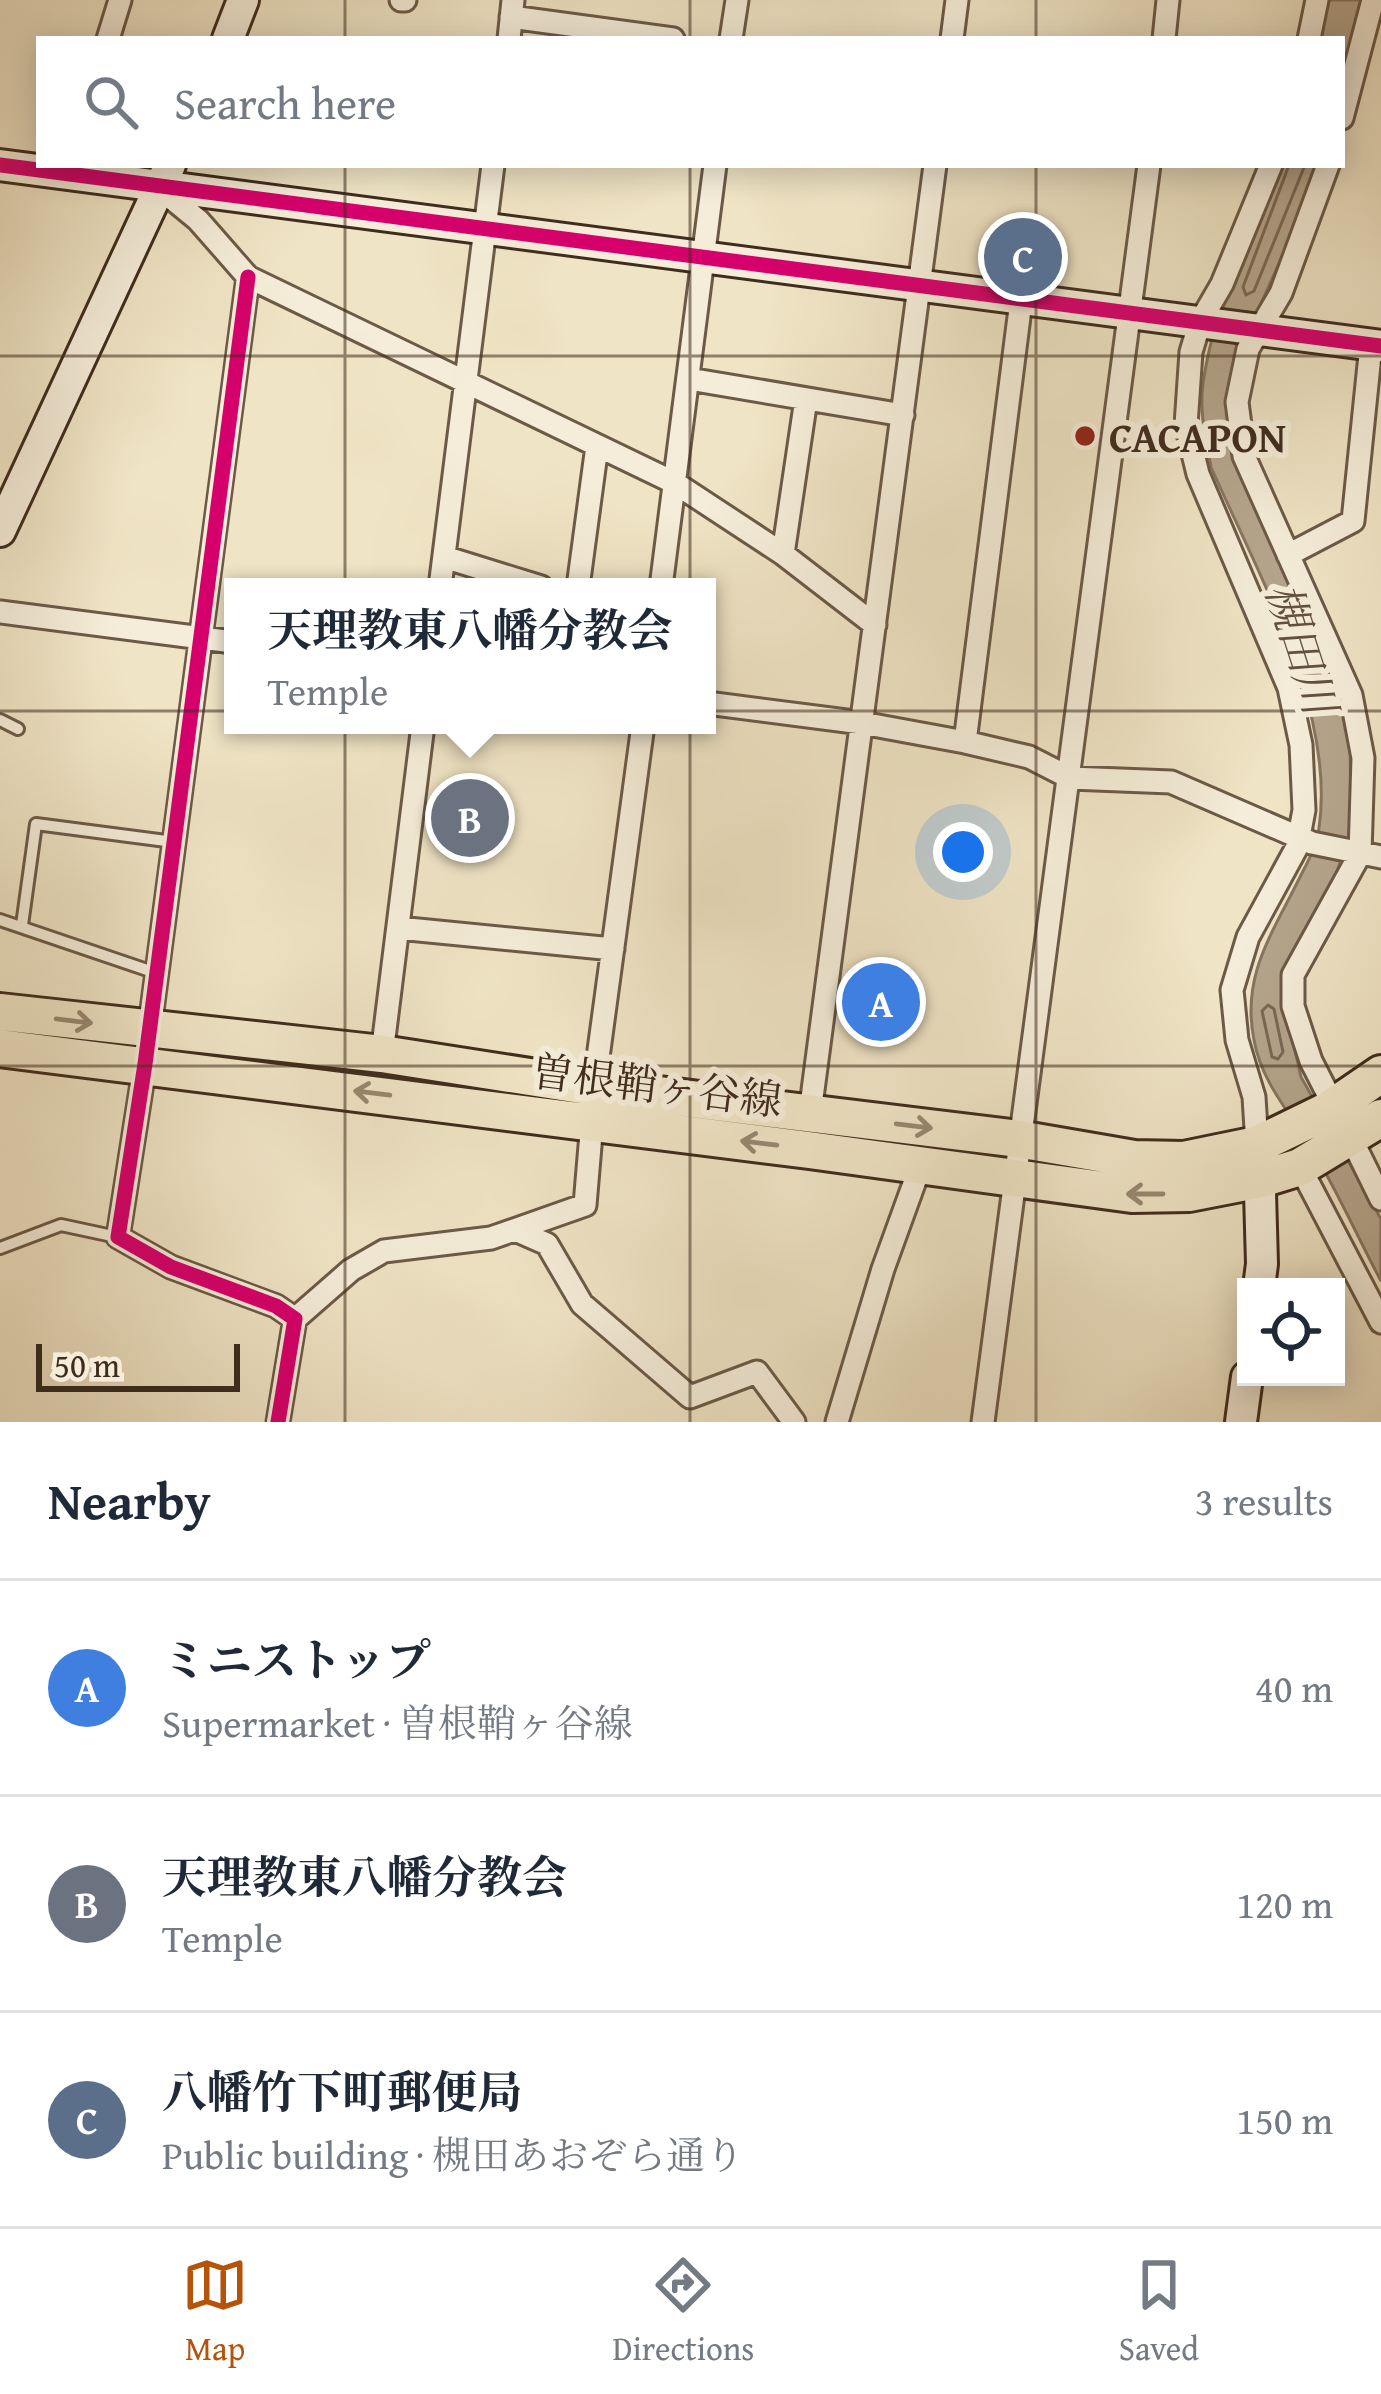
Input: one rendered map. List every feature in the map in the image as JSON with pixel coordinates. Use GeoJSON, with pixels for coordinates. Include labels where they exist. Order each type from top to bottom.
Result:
{"type":"FeatureCollection","features":[{"type":"Feature","properties":{"kind":"main road","name":"曽根鞘ヶ谷線"},"geometry":{"type":"LineString","coordinates":[[0,1012],[147,1047],[593,1104],[810,1113],[1134,1159],[1184,1160],[1267,1152],[1300,1167],[1347,1123]]}},
{"type":"Feature","properties":{"kind":"main road","name":"曽根鞘ヶ谷線"},"geometry":{"type":"LineString","coordinates":[[1,1052],[147,1047],[382,1054],[593,1104],[920,1167],[1132,1195],[1189,1193],[1267,1152]]}},
{"type":"Feature","properties":{"kind":"main road"},"geometry":{"type":"LineString","coordinates":[[1267,1152],[1347,1123],[1381,1075]]}},
{"type":"Feature","properties":{"kind":"street"},"geometry":{"type":"LineString","coordinates":[[109,36],[120,0]]}},
{"type":"Feature","properties":{"kind":"street"},"geometry":{"type":"LineString","coordinates":[[229,36],[243,0]]}},
{"type":"Feature","properties":{"kind":"street"},"geometry":{"type":"LineString","coordinates":[[731,36],[736,0]]}},
{"type":"Feature","properties":{"kind":"street"},"geometry":{"type":"LineString","coordinates":[[952,36],[957,0]]}},
{"type":"Feature","properties":{"kind":"street"},"geometry":{"type":"LineString","coordinates":[[1164,36],[1168,0]]}},
{"type":"Feature","properties":{"kind":"street"},"geometry":{"type":"LineString","coordinates":[[1310,36],[1317,0]]}},
{"type":"Feature","properties":{"kind":"street"},"geometry":{"type":"LineString","coordinates":[[1345,107],[1373,0]]}},
{"type":"Feature","properties":{"kind":"street"},"geometry":{"type":"LineString","coordinates":[[511,19],[649,36]]}},
{"type":"Feature","properties":{"kind":"street"},"geometry":{"type":"LineString","coordinates":[[0,165],[36,167]]}},
{"type":"Feature","properties":{"kind":"street"},"geometry":{"type":"LineString","coordinates":[[45,168],[164,176],[703,258],[1376,346],[1353,521],[1288,555]]}},
{"type":"Feature","properties":{"kind":"street"},"geometry":{"type":"LineString","coordinates":[[441,578],[493,168]]}},
{"type":"Feature","properties":{"kind":"street"},"geometry":{"type":"LineString","coordinates":[[662,578],[715,168]]}},
{"type":"Feature","properties":{"kind":"street"},"geometry":{"type":"LineString","coordinates":[[810,1113],[935,168]]}},
{"type":"Feature","properties":{"kind":"street"},"geometry":{"type":"LineString","coordinates":[[983,1422],[1149,168]]}},
{"type":"Feature","properties":{"kind":"street"},"geometry":{"type":"LineString","coordinates":[[1269,168],[1222,284],[1231,328],[1248,349],[1237,402],[1244,456],[1351,695],[1363,758],[1363,855],[1293,975],[1292,1006],[1311,1061],[1347,1123],[1381,1199]]}},
{"type":"Feature","properties":{"kind":"street"},"geometry":{"type":"LineString","coordinates":[[1306,840],[1300,745],[1289,688],[1198,475],[1186,425],[1191,352],[1281,293],[1327,168]]}},
{"type":"Feature","properties":{"kind":"street"},"geometry":{"type":"LineString","coordinates":[[164,176],[248,277],[675,483],[783,554],[875,625]]}},
{"type":"Feature","properties":{"kind":"street"},"geometry":{"type":"LineString","coordinates":[[0,531],[164,176]]}},
{"type":"Feature","properties":{"kind":"street"},"geometry":{"type":"LineString","coordinates":[[248,277],[118,1237],[171,1267],[276,1306],[295,1319]]}},
{"type":"Feature","properties":{"kind":"street"},"geometry":{"type":"LineString","coordinates":[[965,742],[1022,302]]}},
{"type":"Feature","properties":{"kind":"street"},"geometry":{"type":"LineString","coordinates":[[689,379],[903,415]]}},
{"type":"Feature","properties":{"kind":"street"},"geometry":{"type":"LineString","coordinates":[[783,554],[806,399]]}},
{"type":"Feature","properties":{"kind":"street"},"geometry":{"type":"LineString","coordinates":[[579,578],[597,446]]}},
{"type":"Feature","properties":{"kind":"street"},"geometry":{"type":"LineString","coordinates":[[444,557],[512,578]]}},
{"type":"Feature","properties":{"kind":"street"},"geometry":{"type":"LineString","coordinates":[[0,612],[224,641]]}},
{"type":"Feature","properties":{"kind":"street"},"geometry":{"type":"LineString","coordinates":[[716,704],[965,742],[1030,757],[1070,778],[1172,782],[1306,840],[1363,855]]}},
{"type":"Feature","properties":{"kind":"street"},"geometry":{"type":"LineString","coordinates":[[382,1054],[422,734]]}},
{"type":"Feature","properties":{"kind":"street"},"geometry":{"type":"LineString","coordinates":[[278,1422],[295,1319],[351,1270],[384,1251],[491,1238],[586,1205],[593,1104],[642,734]]}},
{"type":"Feature","properties":{"kind":"street"},"geometry":{"type":"LineString","coordinates":[[1260,1278],[1267,1152],[1237,1040],[1232,990],[1248,937],[1297,848],[1306,840]]}},
{"type":"Feature","properties":{"kind":"street"},"geometry":{"type":"LineString","coordinates":[[398,928],[613,949]]}},
{"type":"Feature","properties":{"kind":"street"},"geometry":{"type":"LineString","coordinates":[[837,1422],[920,1167]]}},
{"type":"Feature","properties":{"kind":"street"},"geometry":{"type":"LineString","coordinates":[[1300,1167],[1381,1322]]}},
{"type":"Feature","properties":{"kind":"street"},"geometry":{"type":"LineString","coordinates":[[515,1230],[548,1244],[582,1304],[690,1397],[757,1372],[794,1422]]}},
{"type":"Feature","properties":{"kind":"street"},"geometry":{"type":"LineString","coordinates":[[1240,1422],[1245,1386]]}},
{"type":"Feature","properties":{"kind":"lane"},"geometry":{"type":"LineString","coordinates":[[0,720],[18,729]]}},
{"type":"Feature","properties":{"kind":"lane"},"geometry":{"type":"LineString","coordinates":[[22,925],[36,824],[174,842]]}},
{"type":"Feature","properties":{"kind":"lane"},"geometry":{"type":"LineString","coordinates":[[0,920],[157,973]]}},
{"type":"Feature","properties":{"kind":"lane"},"geometry":{"type":"LineString","coordinates":[[0,1249],[61,1225],[118,1237]]}},
{"type":"Feature","properties":{"kind":"water"},"geometry":{"type":"Polygon","coordinates":[[[1329,0],[1366,0],[1345,79],[1345,36],[1319,36],[1329,0]]]}},
{"type":"Feature","properties":{"kind":"water","name":"槻田川"},"geometry":{"type":"Polygon","coordinates":[[[1278,168],[1317,168],[1240,350],[1230,393],[1230,432],[1241,478],[1332,670],[1350,731],[1351,831],[1287,1016],[1301,1077],[1381,1219],[1381,1281],[1319,1161],[1269,1082],[1254,1040],[1255,975],[1316,841],[1321,783],[1316,737],[1289,643],[1211,467],[1204,426],[1202,394],[1208,356],[1244,245],[1278,168]]]}},
{"type":"Feature","properties":{"kind":"cycle path"},"geometry":{"type":"LineString","coordinates":[[0,165],[1381,346]]}},
{"type":"Feature","properties":{"kind":"cycle path"},"geometry":{"type":"LineString","coordinates":[[248,277],[118,1237],[171,1267],[276,1306],[295,1319],[278,1422]]}},
{"type":"Feature","properties":{"kind":"place","name":"八幡竹下町郵便局"},"geometry":{"type":"Point","coordinates":[1023,257]}},
{"type":"Feature","properties":{"kind":"place","name":"CACAPON"},"geometry":{"type":"Point","coordinates":[1085,436]}},
{"type":"Feature","properties":{"kind":"place","name":"天理教東八幡分教会"},"geometry":{"type":"Point","coordinates":[470,818]}},
{"type":"Feature","properties":{"kind":"place","name":"ミニストップ"},"geometry":{"type":"Point","coordinates":[881,1002]}}]}
